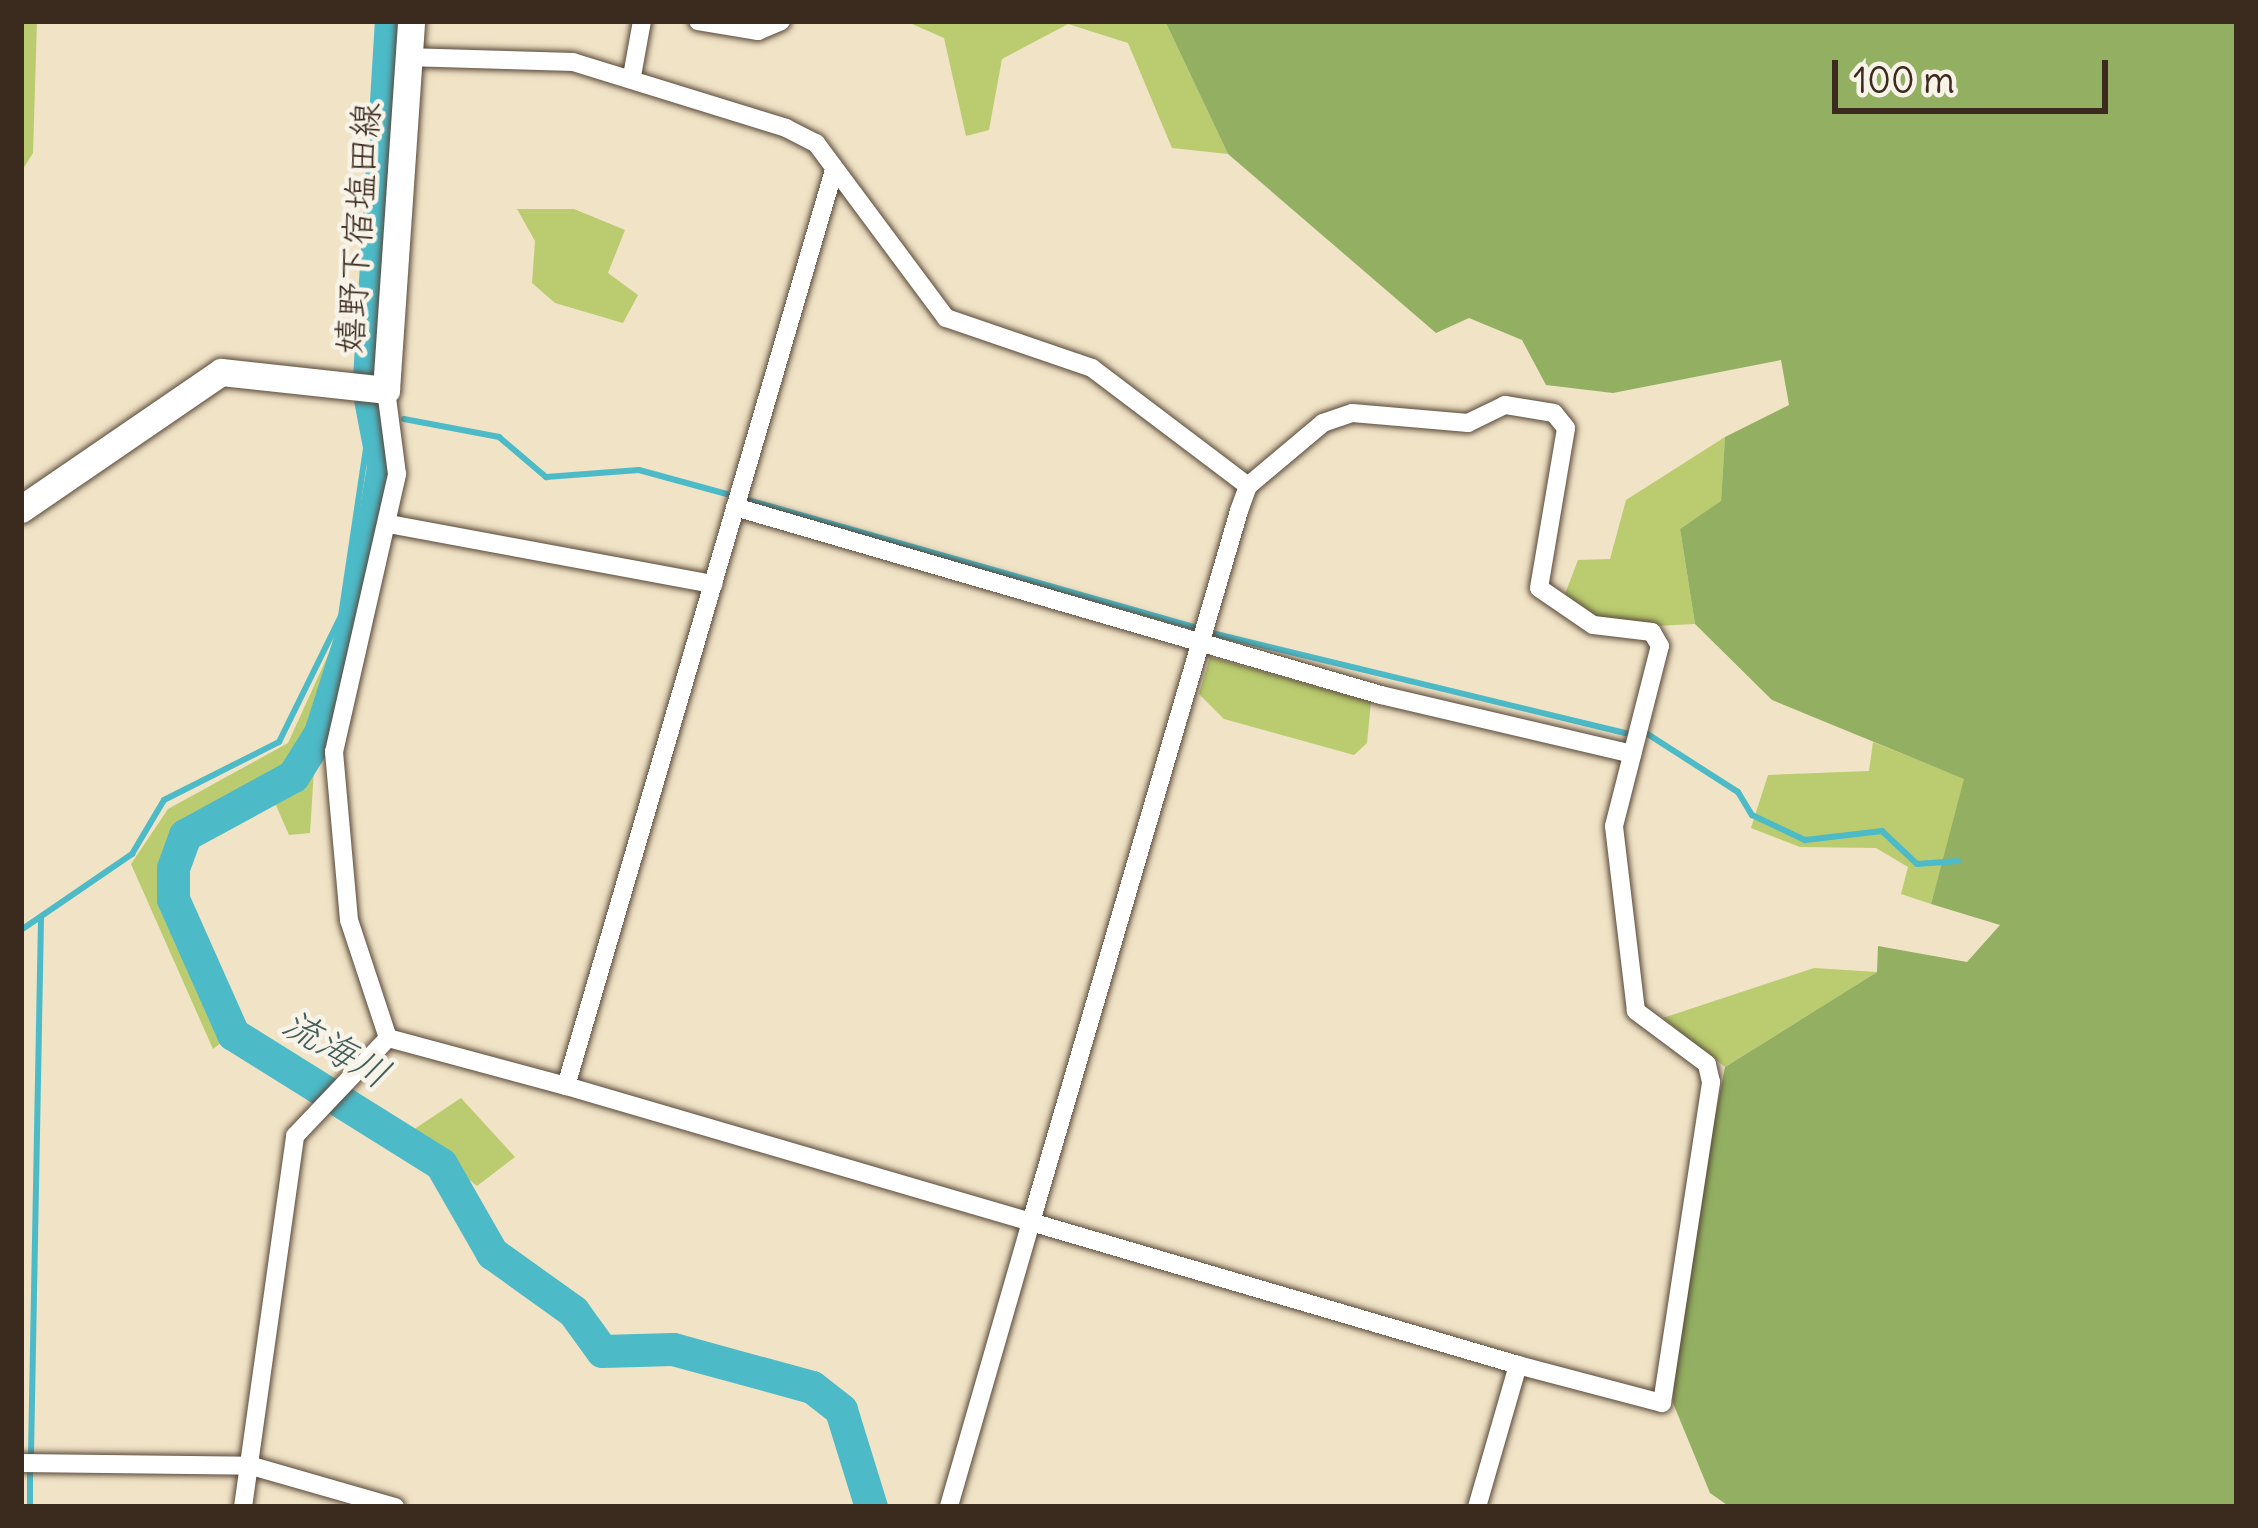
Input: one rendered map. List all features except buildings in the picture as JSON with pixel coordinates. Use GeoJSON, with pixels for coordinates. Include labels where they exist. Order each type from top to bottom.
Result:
{"type":"FeatureCollection","features":[{"type":"Feature","properties":{"kind":"main road","name":"嬉野下宿塩田線"},"geometry":{"type":"LineString","coordinates":[[21,508],[221,372],[386,390],[411,21]]}},
{"type":"Feature","properties":{"kind":"street"},"geometry":{"type":"LineString","coordinates":[[632,76],[642,21]]}},
{"type":"Feature","properties":{"kind":"street"},"geometry":{"type":"LineString","coordinates":[[698,21],[758,31],[781,21]]}},
{"type":"Feature","properties":{"kind":"street"},"geometry":{"type":"LineString","coordinates":[[406,57],[573,62],[632,76],[786,128],[833,170],[946,318],[1092,368],[1248,486]]}},
{"type":"Feature","properties":{"kind":"street"},"geometry":{"type":"LineString","coordinates":[[566,1086],[833,170]]}},
{"type":"Feature","properties":{"kind":"street"},"geometry":{"type":"LineString","coordinates":[[386,390],[397,474],[334,752],[340,874],[388,1038]]}},
{"type":"Feature","properties":{"kind":"street"},"geometry":{"type":"LineString","coordinates":[[388,1038],[566,1086],[1031,1222],[1518,1365],[1662,1403],[1711,1082],[1707,1064],[1636,1011],[1614,826],[1660,646],[1652,632],[1593,625],[1539,588],[1566,428],[1554,412],[1505,405],[1468,423],[1352,413],[1323,423],[1248,486],[1031,1222],[950,1506]]}},
{"type":"Feature","properties":{"kind":"street"},"geometry":{"type":"LineString","coordinates":[[735,507],[1200,644],[1632,754]]}},
{"type":"Feature","properties":{"kind":"street"},"geometry":{"type":"LineString","coordinates":[[388,524],[713,584]]}},
{"type":"Feature","properties":{"kind":"street"},"geometry":{"type":"LineString","coordinates":[[243,1507],[252,1466],[279,1199],[295,1136],[388,1038]]}},
{"type":"Feature","properties":{"kind":"street"},"geometry":{"type":"LineString","coordinates":[[1477,1507],[1518,1365]]}},
{"type":"Feature","properties":{"kind":"street"},"geometry":{"type":"LineString","coordinates":[[21,1463],[252,1466],[395,1507]]}},
{"type":"Feature","properties":{"kind":"green space"},"geometry":{"type":"Polygon","coordinates":[[[21,21],[37,21],[33,153],[21,172],[21,21]]]}},
{"type":"Feature","properties":{"kind":"green space"},"geometry":{"type":"Polygon","coordinates":[[[905,21],[1165,21],[1228,154],[1172,148],[1128,43],[1068,24],[1002,59],[989,130],[966,136],[944,38],[905,21]]]}},
{"type":"Feature","properties":{"kind":"green space"},"geometry":{"type":"Polygon","coordinates":[[[1165,21],[2237,21],[2237,1507],[1730,1507],[1710,1493],[1673,1403],[1677,1314],[1725,1067],[1877,972],[1878,946],[1967,962],[2000,925],[1931,904],[1964,779],[1772,700],[1695,624],[1680,529],[1721,501],[1725,437],[1789,405],[1781,360],[1613,393],[1546,385],[1522,340],[1469,318],[1436,333],[1228,154],[1165,21]]]}},
{"type":"Feature","properties":{"kind":"green space"},"geometry":{"type":"Polygon","coordinates":[[[517,209],[574,209],[625,230],[608,273],[638,295],[623,323],[555,303],[532,283],[535,241],[517,209]]]}},
{"type":"Feature","properties":{"kind":"green space"},"geometry":{"type":"Polygon","coordinates":[[[1725,437],[1721,502],[1680,529],[1695,624],[1615,628],[1565,594],[1578,560],[1610,559],[1626,500],[1725,437]]]}},
{"type":"Feature","properties":{"kind":"green space"},"geometry":{"type":"Polygon","coordinates":[[[368,463],[378,468],[353,617],[317,722],[310,833],[289,835],[264,778],[178,826],[163,868],[226,1039],[213,1049],[131,864],[168,809],[288,743],[345,618],[368,463]]]}},
{"type":"Feature","properties":{"kind":"green space"},"geometry":{"type":"Polygon","coordinates":[[[1210,657],[1371,702],[1367,743],[1354,755],[1224,719],[1199,694],[1210,657]]]}},
{"type":"Feature","properties":{"kind":"green space"},"geometry":{"type":"Polygon","coordinates":[[[1873,742],[1965,779],[1931,904],[1901,894],[1908,867],[1876,848],[1800,847],[1751,828],[1768,775],[1869,771],[1873,742]]]}},
{"type":"Feature","properties":{"kind":"green space"},"geometry":{"type":"Polygon","coordinates":[[[1814,968],[1877,972],[1725,1067],[1663,1018],[1814,968]]]}},
{"type":"Feature","properties":{"kind":"green space"},"geometry":{"type":"Polygon","coordinates":[[[461,1098],[515,1157],[477,1186],[410,1132],[461,1098]]]}},
{"type":"Feature","properties":{"kind":"waterway","name":"流海川"},"geometry":{"type":"LineString","coordinates":[[369,379],[391,21]]}},
{"type":"Feature","properties":{"kind":"waterway","name":"流海川"},"geometry":{"type":"LineString","coordinates":[[370,399],[383,467],[357,617],[320,733],[293,776],[185,835],[173,868],[173,899],[233,1034],[441,1164],[492,1253],[573,1311],[602,1351],[673,1349],[812,1387],[841,1410],[871,1507]]}},
{"type":"Feature","properties":{"kind":"waterway"},"geometry":{"type":"LineString","coordinates":[[21,930],[132,854],[164,800],[279,742],[341,616],[371,415]]}},
{"type":"Feature","properties":{"kind":"waterway"},"geometry":{"type":"LineString","coordinates":[[404,419],[499,437],[546,477],[639,470],[727,494]]}},
{"type":"Feature","properties":{"kind":"waterway"},"geometry":{"type":"LineString","coordinates":[[748,500],[1196,628]]}},
{"type":"Feature","properties":{"kind":"waterway"},"geometry":{"type":"LineString","coordinates":[[1216,634],[1626,733]]}},
{"type":"Feature","properties":{"kind":"waterway"},"geometry":{"type":"LineString","coordinates":[[1646,733],[1738,792],[1752,815],[1805,840],[1882,831],[1917,864],[1958,861]]}},
{"type":"Feature","properties":{"kind":"waterway"},"geometry":{"type":"LineString","coordinates":[[31,1454],[41,917]]}},
{"type":"Feature","properties":{"kind":"waterway"},"geometry":{"type":"LineString","coordinates":[[30,1471],[30,1507]]}}]}
